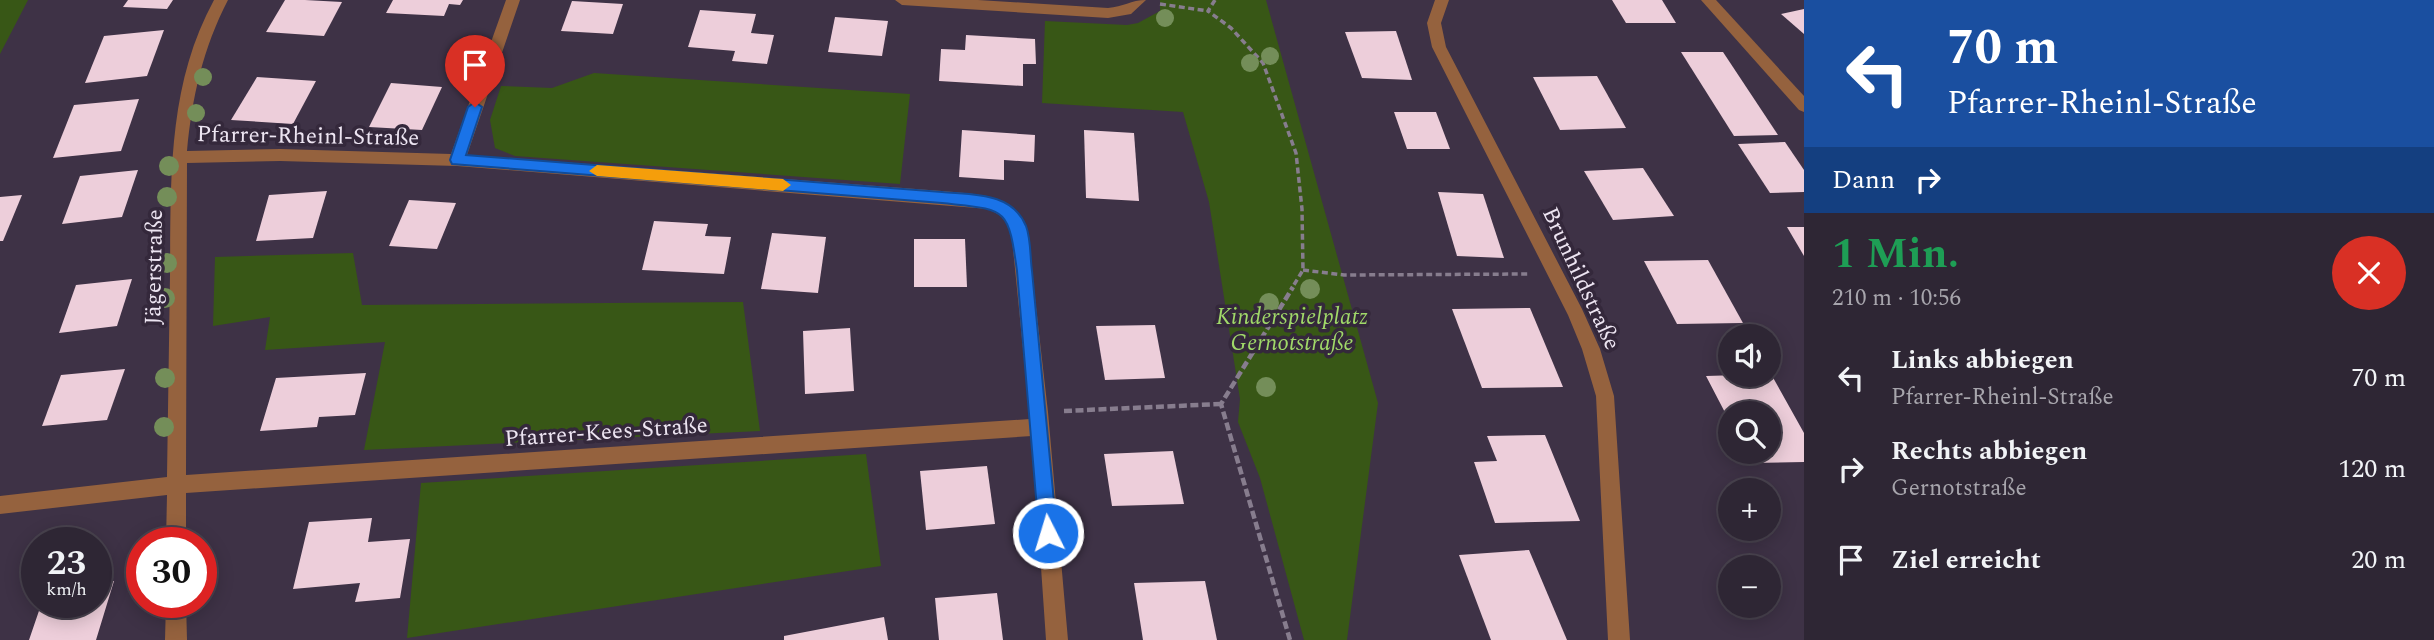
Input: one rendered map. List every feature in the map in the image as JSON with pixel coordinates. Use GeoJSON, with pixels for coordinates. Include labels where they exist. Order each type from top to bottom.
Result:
{"type":"FeatureCollection","features":[{"type":"Feature","properties":{"kind":"street","name":"Jägerstraße"},"geometry":{"type":"LineString","coordinates":[[176,527],[179,157],[184,100],[195,55],[221,0]]}},
{"type":"Feature","properties":{"kind":"street"},"geometry":{"type":"LineString","coordinates":[[457,160],[513,0]]}},
{"type":"Feature","properties":{"kind":"street"},"geometry":{"type":"LineString","coordinates":[[902,0],[1108,13],[1126,10],[1139,1]]}},
{"type":"Feature","properties":{"kind":"street","name":"Brunhildstraße"},"geometry":{"type":"LineString","coordinates":[[1442,0],[1435,10],[1433,27],[1439,47],[1557,274],[1591,349],[1605,396],[1619,640]]}},
{"type":"Feature","properties":{"kind":"street"},"geometry":{"type":"LineString","coordinates":[[1708,0],[1804,106]]}},
{"type":"Feature","properties":{"kind":"street","name":"Pfarrer-Rheinl-Straße"},"geometry":{"type":"LineString","coordinates":[[179,157],[280,155],[457,160],[992,203],[1007,211],[1019,228],[1039,419],[1057,640]]}},
{"type":"Feature","properties":{"kind":"street","name":"Pfarrer-Kees-Straße"},"geometry":{"type":"LineString","coordinates":[[0,505],[175,485],[1039,419]]}},
{"type":"Feature","properties":{"kind":"street"},"geometry":{"type":"LineString","coordinates":[[176,618],[176,640]]}},
{"type":"Feature","properties":{"kind":"path"},"geometry":{"type":"LineString","coordinates":[[1209,11],[1215,0]]}},
{"type":"Feature","properties":{"kind":"path"},"geometry":{"type":"LineString","coordinates":[[1139,1],[1209,11],[1252,48],[1263,64],[1280,104],[1296,153],[1302,209],[1303,270],[1221,404],[1290,640]]}},
{"type":"Feature","properties":{"kind":"path"},"geometry":{"type":"LineString","coordinates":[[1303,270],[1344,275],[1557,274]]}},
{"type":"Feature","properties":{"kind":"path"},"geometry":{"type":"LineString","coordinates":[[1039,419],[1221,404]]}},
{"type":"Feature","properties":{"kind":"green space"},"geometry":{"type":"Polygon","coordinates":[[[0,0],[28,0],[0,54],[0,0]]]}},
{"type":"Feature","properties":{"kind":"green space","name":"Kinderspielplatz Gernotstraße"},"geometry":{"type":"Polygon","coordinates":[[[1160,0],[1266,0],[1378,403],[1347,640],[1304,640],[1260,478],[1238,422],[1240,399],[1209,202],[1183,112],[1042,103],[1045,21],[1127,25],[1138,23],[1160,11],[1160,0]]]}},
{"type":"Feature","properties":{"kind":"green space"},"geometry":{"type":"Polygon","coordinates":[[[594,73],[910,94],[900,184],[515,156],[495,148],[490,120],[501,86],[552,88],[594,73]]]}},
{"type":"Feature","properties":{"kind":"green space"},"geometry":{"type":"Polygon","coordinates":[[[353,253],[362,305],[743,302],[760,431],[364,450],[385,342],[265,350],[270,317],[213,326],[215,257],[353,253]]]}},
{"type":"Feature","properties":{"kind":"green space"},"geometry":{"type":"Polygon","coordinates":[[[866,454],[881,566],[407,638],[421,483],[866,454]]]}},
{"type":"Feature","properties":{"kind":"building"},"geometry":{"type":"Polygon","coordinates":[[[128,0],[173,0],[167,9],[123,7],[128,0]]]}},
{"type":"Feature","properties":{"kind":"building"},"geometry":{"type":"Polygon","coordinates":[[[285,0],[342,2],[324,36],[266,32],[285,0]]]}},
{"type":"Feature","properties":{"kind":"building"},"geometry":{"type":"Polygon","coordinates":[[[393,0],[463,0],[460,5],[449,4],[444,16],[386,13],[393,0]]]}},
{"type":"Feature","properties":{"kind":"building"},"geometry":{"type":"Polygon","coordinates":[[[1612,0],[1662,0],[1676,23],[1626,23],[1612,0]]]}},
{"type":"Feature","properties":{"kind":"building"},"geometry":{"type":"Polygon","coordinates":[[[572,1],[623,4],[613,34],[561,31],[572,1]]]}},
{"type":"Feature","properties":{"kind":"building"},"geometry":{"type":"Polygon","coordinates":[[[1804,9],[1804,34],[1781,14],[1804,9]]]}},
{"type":"Feature","properties":{"kind":"building"},"geometry":{"type":"Polygon","coordinates":[[[700,10],[756,14],[751,33],[774,35],[767,64],[732,61],[735,51],[688,47],[700,10]]]}},
{"type":"Feature","properties":{"kind":"building"},"geometry":{"type":"Polygon","coordinates":[[[835,17],[888,21],[882,56],[828,52],[835,17]]]}},
{"type":"Feature","properties":{"kind":"building"},"geometry":{"type":"Polygon","coordinates":[[[164,30],[147,76],[85,83],[104,36],[164,30]]]}},
{"type":"Feature","properties":{"kind":"building"},"geometry":{"type":"Polygon","coordinates":[[[1396,31],[1412,80],[1362,78],[1345,32],[1396,31]]]}},
{"type":"Feature","properties":{"kind":"building"},"geometry":{"type":"Polygon","coordinates":[[[966,35],[1035,39],[1036,64],[1023,64],[1023,86],[939,81],[941,49],[965,50],[966,35]]]}},
{"type":"Feature","properties":{"kind":"building"},"geometry":{"type":"Polygon","coordinates":[[[1681,52],[1723,52],[1778,135],[1734,136],[1681,52]]]}},
{"type":"Feature","properties":{"kind":"building"},"geometry":{"type":"Polygon","coordinates":[[[1597,76],[1626,128],[1560,130],[1533,77],[1597,76]]]}},
{"type":"Feature","properties":{"kind":"building"},"geometry":{"type":"Polygon","coordinates":[[[257,77],[316,81],[293,124],[231,120],[257,77]]]}},
{"type":"Feature","properties":{"kind":"building"},"geometry":{"type":"Polygon","coordinates":[[[391,83],[442,87],[422,130],[369,127],[391,83]]]}},
{"type":"Feature","properties":{"kind":"building"},"geometry":{"type":"Polygon","coordinates":[[[139,99],[121,151],[53,158],[74,105],[139,99]]]}},
{"type":"Feature","properties":{"kind":"building"},"geometry":{"type":"Polygon","coordinates":[[[1394,112],[1436,112],[1450,149],[1407,149],[1394,112]]]}},
{"type":"Feature","properties":{"kind":"building"},"geometry":{"type":"Polygon","coordinates":[[[962,130],[1035,135],[1034,162],[1004,160],[1004,180],[959,177],[962,130]]]}},
{"type":"Feature","properties":{"kind":"building"},"geometry":{"type":"Polygon","coordinates":[[[1084,130],[1134,133],[1139,201],[1086,198],[1084,130]]]}},
{"type":"Feature","properties":{"kind":"building"},"geometry":{"type":"Polygon","coordinates":[[[1785,142],[1804,170],[1804,192],[1770,193],[1738,144],[1785,142]]]}},
{"type":"Feature","properties":{"kind":"building"},"geometry":{"type":"Polygon","coordinates":[[[1643,168],[1674,216],[1613,220],[1584,171],[1643,168]]]}},
{"type":"Feature","properties":{"kind":"building"},"geometry":{"type":"Polygon","coordinates":[[[138,170],[122,217],[62,224],[80,176],[138,170]]]}},
{"type":"Feature","properties":{"kind":"building"},"geometry":{"type":"Polygon","coordinates":[[[327,191],[313,238],[256,241],[269,195],[327,191]]]}},
{"type":"Feature","properties":{"kind":"building"},"geometry":{"type":"Polygon","coordinates":[[[1438,192],[1483,194],[1504,258],[1457,256],[1438,192]]]}},
{"type":"Feature","properties":{"kind":"building"},"geometry":{"type":"Polygon","coordinates":[[[22,195],[3,241],[0,241],[0,197],[22,195]]]}},
{"type":"Feature","properties":{"kind":"building"},"geometry":{"type":"Polygon","coordinates":[[[409,200],[456,203],[437,249],[389,246],[409,200]]]}},
{"type":"Feature","properties":{"kind":"building"},"geometry":{"type":"Polygon","coordinates":[[[654,221],[708,224],[705,236],[731,237],[724,274],[642,270],[654,221]]]}},
{"type":"Feature","properties":{"kind":"building"},"geometry":{"type":"Polygon","coordinates":[[[1787,227],[1804,227],[1804,256],[1787,227]]]}},
{"type":"Feature","properties":{"kind":"building"},"geometry":{"type":"Polygon","coordinates":[[[772,233],[826,237],[818,293],[761,289],[772,233]]]}},
{"type":"Feature","properties":{"kind":"building"},"geometry":{"type":"Polygon","coordinates":[[[914,239],[965,239],[967,287],[914,287],[914,239]]]}},
{"type":"Feature","properties":{"kind":"building"},"geometry":{"type":"Polygon","coordinates":[[[1708,260],[1743,323],[1677,324],[1644,261],[1708,260]]]}},
{"type":"Feature","properties":{"kind":"building"},"geometry":{"type":"Polygon","coordinates":[[[132,279],[117,326],[59,333],[76,285],[132,279]]]}},
{"type":"Feature","properties":{"kind":"building"},"geometry":{"type":"Polygon","coordinates":[[[1530,308],[1563,387],[1482,388],[1452,309],[1530,308]]]}},
{"type":"Feature","properties":{"kind":"building"},"geometry":{"type":"Polygon","coordinates":[[[1155,325],[1165,378],[1105,380],[1096,326],[1155,325]]]}},
{"type":"Feature","properties":{"kind":"building"},"geometry":{"type":"Polygon","coordinates":[[[850,328],[854,391],[805,394],[803,331],[850,328]]]}},
{"type":"Feature","properties":{"kind":"building"},"geometry":{"type":"Polygon","coordinates":[[[125,369],[107,420],[42,426],[61,375],[125,369]]]}},
{"type":"Feature","properties":{"kind":"building"},"geometry":{"type":"Polygon","coordinates":[[[366,373],[355,415],[319,417],[317,427],[260,431],[276,378],[366,373]]]}},
{"type":"Feature","properties":{"kind":"building"},"geometry":{"type":"Polygon","coordinates":[[[1706,376],[1718,376],[1718,387],[1778,387],[1804,433],[1804,462],[1781,462],[1781,401],[1719,401],[1706,376]]]}},
{"type":"Feature","properties":{"kind":"building"},"geometry":{"type":"Polygon","coordinates":[[[1545,435],[1580,521],[1495,523],[1474,462],[1497,461],[1487,436],[1545,435]]]}},
{"type":"Feature","properties":{"kind":"building"},"geometry":{"type":"Polygon","coordinates":[[[1173,451],[1184,504],[1112,506],[1104,454],[1173,451]]]}},
{"type":"Feature","properties":{"kind":"building"},"geometry":{"type":"Polygon","coordinates":[[[987,466],[995,524],[926,530],[920,471],[987,466]]]}},
{"type":"Feature","properties":{"kind":"building"},"geometry":{"type":"Polygon","coordinates":[[[372,518],[368,542],[410,539],[400,598],[355,602],[360,583],[293,589],[309,522],[372,518]]]}},
{"type":"Feature","properties":{"kind":"building"},"geometry":{"type":"Polygon","coordinates":[[[1529,550],[1567,640],[1491,640],[1459,555],[1529,550]]]}},
{"type":"Feature","properties":{"kind":"building"},"geometry":{"type":"Polygon","coordinates":[[[1205,581],[1217,640],[1143,640],[1134,583],[1205,581]]]}},
{"type":"Feature","properties":{"kind":"building"},"geometry":{"type":"Polygon","coordinates":[[[997,593],[1003,640],[939,640],[935,598],[997,593]]]}},
{"type":"Feature","properties":{"kind":"building"},"geometry":{"type":"Polygon","coordinates":[[[884,617],[888,640],[784,640],[784,636],[884,617]]]}},
{"type":"Feature","properties":{"kind":"building"},"geometry":{"type":"Polygon","coordinates":[[[37,618],[103,618],[96,640],[29,640],[37,618]]]}},
{"type":"Feature","properties":{"kind":"slow traffic"},"geometry":{"type":"LineString","coordinates":[[597,171],[783,185]]}},
{"type":"Feature","properties":{"kind":"route"},"geometry":{"type":"LineString","coordinates":[[475,107],[457,160],[942,197],[992,203],[1007,211],[1019,228],[1025,271],[1048,533]]}}]}
